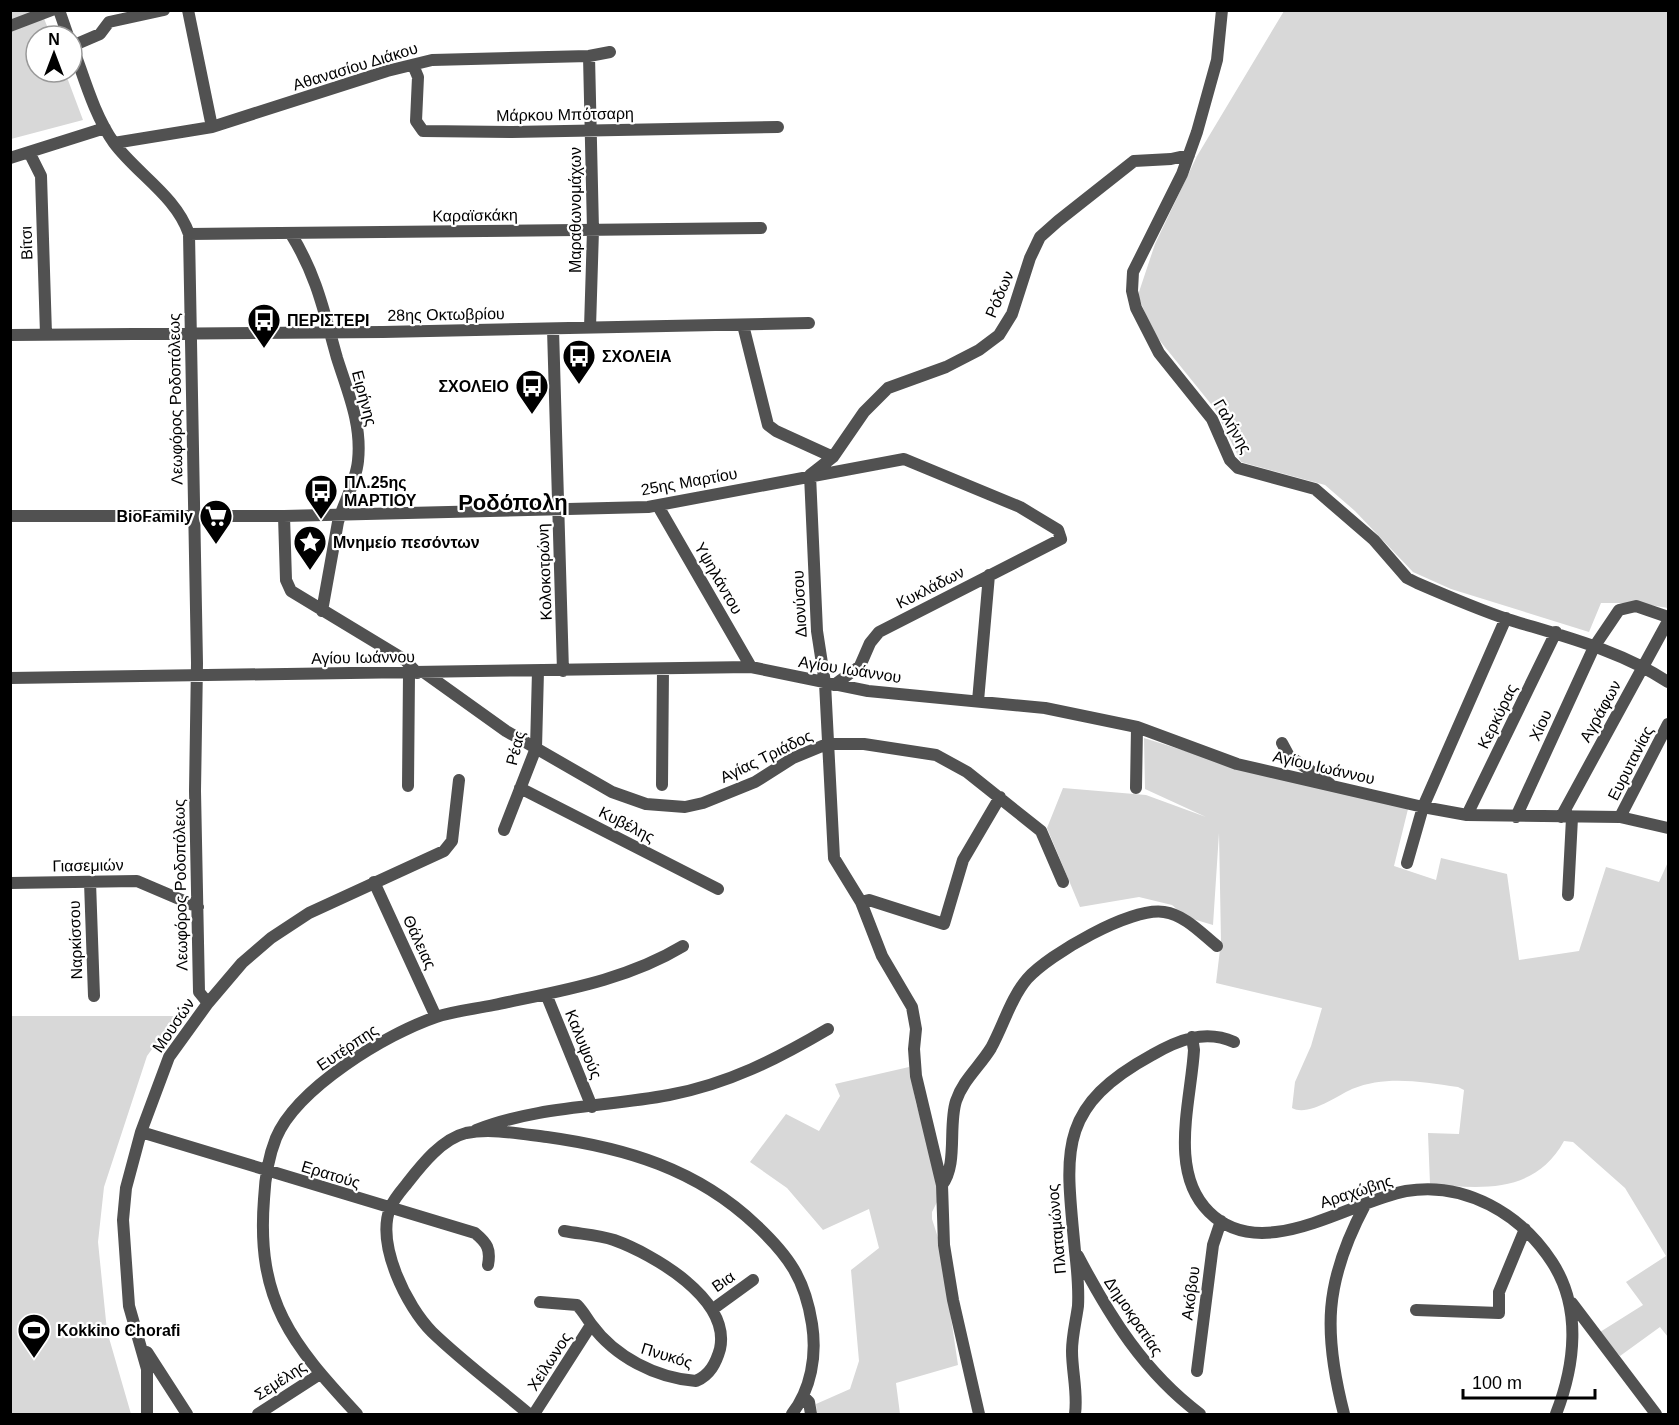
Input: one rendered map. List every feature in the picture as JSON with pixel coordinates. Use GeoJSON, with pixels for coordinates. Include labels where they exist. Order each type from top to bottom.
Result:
{"type":"FeatureCollection","features":[{"type":"Feature","properties":{"kind":"street"},"geometry":{"type":"LineString","coordinates":[[10,26],[52,10]]}},
{"type":"Feature","properties":{"kind":"street"},"geometry":{"type":"LineString","coordinates":[[84,41],[100,34],[109,22],[164,10]]}},
{"type":"Feature","properties":{"kind":"street"},"geometry":{"type":"LineString","coordinates":[[188,10],[212,127]]}},
{"type":"Feature","properties":{"kind":"street"},"geometry":{"type":"LineString","coordinates":[[1189,155],[1213,77],[1222,10]]}},
{"type":"Feature","properties":{"kind":"street","name":"Αθανασίου Διάκου"},"geometry":{"type":"LineString","coordinates":[[114,143],[212,127],[432,60],[589,56],[610,52]]}},
{"type":"Feature","properties":{"kind":"street","name":"Μαραθωνομάχων"},"geometry":{"type":"LineString","coordinates":[[589,56],[593,230],[591,328]]}},
{"type":"Feature","properties":{"kind":"street","name":"Μάρκου Μπότσαρη"},"geometry":{"type":"LineString","coordinates":[[413,65],[418,76],[416,121],[423,130],[591,131],[778,127]]}},
{"type":"Feature","properties":{"kind":"street","name":"Λεωφόρος Ροδοπόλεως"},"geometry":{"type":"LineString","coordinates":[[84,76],[105,128],[114,143],[178,212],[189,234],[197,675],[195,792],[199,992],[207,1003]]}},
{"type":"Feature","properties":{"kind":"street"},"geometry":{"type":"LineString","coordinates":[[10,158],[30,154],[105,128]]}},
{"type":"Feature","properties":{"kind":"street","name":"Βίτσι"},"geometry":{"type":"LineString","coordinates":[[30,154],[41,176],[46,334]]}},
{"type":"Feature","properties":{"kind":"street","name":"Ρόδων"},"geometry":{"type":"LineString","coordinates":[[810,476],[833,457],[864,412],[888,388],[946,368],[979,350],[999,335],[1012,314],[1030,258],[1040,237],[1058,221],[1134,161],[1171,159],[1189,155]]}},
{"type":"Feature","properties":{"kind":"street","name":"Γαλήνης"},"geometry":{"type":"LineString","coordinates":[[1189,155],[1133,272],[1132,291],[1136,309],[1151,339],[1212,419],[1230,460],[1238,468],[1262,477],[1315,489],[1374,540],[1407,578],[1506,618],[1556,632],[1644,666],[1668,682]]}},
{"type":"Feature","properties":{"kind":"street","name":"Καραϊσκάκη"},"geometry":{"type":"LineString","coordinates":[[189,234],[761,228]]}},
{"type":"Feature","properties":{"kind":"street","name":"Ειρήνης"},"geometry":{"type":"LineString","coordinates":[[291,234],[315,277],[330,333],[352,399],[359,435],[358,463],[345,510],[340,514],[322,611]]}},
{"type":"Feature","properties":{"kind":"street","name":"28ης Οκτωβρίου"},"geometry":{"type":"LineString","coordinates":[[10,335],[330,333],[809,323]]}},
{"type":"Feature","properties":{"kind":"street"},"geometry":{"type":"LineString","coordinates":[[743,325],[768,425],[776,431],[833,457]]}},
{"type":"Feature","properties":{"kind":"street","name":"Κολοκοτρώνη"},"geometry":{"type":"LineString","coordinates":[[553,329],[563,671]]}},
{"type":"Feature","properties":{"kind":"street","name":"25ης Μαρτίου"},"geometry":{"type":"LineString","coordinates":[[10,516],[284,516],[658,506],[904,459],[1049,522],[1058,530],[1061,539]]}},
{"type":"Feature","properties":{"kind":"street","name":"Διονύσου"},"geometry":{"type":"LineString","coordinates":[[810,476],[816,631],[829,684],[827,744],[834,858],[861,902],[882,956],[912,1007],[916,1029],[914,1049],[917,1084],[942,1185]]}},
{"type":"Feature","properties":{"kind":"street","name":"Υψηλάντου"},"geometry":{"type":"LineString","coordinates":[[658,506],[751,667]]}},
{"type":"Feature","properties":{"kind":"street"},"geometry":{"type":"LineString","coordinates":[[284,516],[288,586],[291,591],[405,660],[417,673],[408,786]]}},
{"type":"Feature","properties":{"kind":"street","name":"Κυκλάδων"},"geometry":{"type":"LineString","coordinates":[[829,684],[860,666],[870,643],[879,632],[1061,539]]}},
{"type":"Feature","properties":{"kind":"street"},"geometry":{"type":"LineString","coordinates":[[978,701],[989,575]]}},
{"type":"Feature","properties":{"kind":"street","name":"Χίου"},"geometry":{"type":"LineString","coordinates":[[1516,817],[1594,647],[1619,610],[1636,606],[1668,619]]}},
{"type":"Feature","properties":{"kind":"street"},"geometry":{"type":"LineString","coordinates":[[1407,863],[1423,807],[1506,618]]}},
{"type":"Feature","properties":{"kind":"street","name":"Αγράφων"},"geometry":{"type":"LineString","coordinates":[[1568,895],[1567,818],[1668,619]]}},
{"type":"Feature","properties":{"kind":"street","name":"Κερκύρας"},"geometry":{"type":"LineString","coordinates":[[1467,814],[1556,632]]}},
{"type":"Feature","properties":{"kind":"street","name":"Αγίου Ιωάννου"},"geometry":{"type":"LineString","coordinates":[[10,678],[751,667],[868,691],[1045,708],[1137,727],[1237,764],[1423,807],[1467,814],[1516,817],[1620,817],[1668,828]]}},
{"type":"Feature","properties":{"kind":"street"},"geometry":{"type":"LineString","coordinates":[[662,785],[663,669]]}},
{"type":"Feature","properties":{"kind":"street","name":"Ρέας"},"geometry":{"type":"LineString","coordinates":[[504,830],[536,748],[537,671]]}},
{"type":"Feature","properties":{"kind":"street","name":"Αγίας Τριάδος"},"geometry":{"type":"LineString","coordinates":[[417,673],[484,717],[612,792],[646,804],[685,807],[740,789],[794,758],[827,744],[864,744],[936,755],[948,760],[1000,797],[1041,831],[1063,882]]}},
{"type":"Feature","properties":{"kind":"street","name":"Ευρυτανίας"},"geometry":{"type":"LineString","coordinates":[[1620,817],[1668,724]]}},
{"type":"Feature","properties":{"kind":"street"},"geometry":{"type":"LineString","coordinates":[[1136,788],[1137,727]]}},
{"type":"Feature","properties":{"kind":"street"},"geometry":{"type":"LineString","coordinates":[[1282,743],[1289,756],[1330,785]]}},
{"type":"Feature","properties":{"kind":"street","name":"Μουσών"},"geometry":{"type":"LineString","coordinates":[[187,1414],[152,1368],[139,1338],[129,1306],[123,1221],[126,1188],[141,1132],[169,1057],[207,1003],[242,963],[272,938],[309,913],[444,851],[452,841],[459,780]]}},
{"type":"Feature","properties":{"kind":"street","name":"Κυβέλης"},"geometry":{"type":"LineString","coordinates":[[520,788],[718,890]]}},
{"type":"Feature","properties":{"kind":"street"},"geometry":{"type":"LineString","coordinates":[[861,902],[869,900],[944,924],[963,860],[1000,797]]}},
{"type":"Feature","properties":{"kind":"street","name":"Γιασεμιών"},"geometry":{"type":"LineString","coordinates":[[10,883],[137,881],[198,907]]}},
{"type":"Feature","properties":{"kind":"street","name":"Ναρκίσσου"},"geometry":{"type":"LineString","coordinates":[[90,882],[94,996]]}},
{"type":"Feature","properties":{"kind":"street","name":"Θάλειας"},"geometry":{"type":"LineString","coordinates":[[374,882],[436,1017]]}},
{"type":"Feature","properties":{"kind":"street"},"geometry":{"type":"LineString","coordinates":[[979,1414],[953,1300],[944,1245],[942,1185],[948,1177],[952,1115],[962,1087],[989,1050],[1027,980],[1083,938],[1148,912],[1164,912],[1179,917],[1217,946]]}},
{"type":"Feature","properties":{"kind":"street","name":"Ευτέρπης"},"geometry":{"type":"LineString","coordinates":[[357,1414],[320,1374],[292,1338],[280,1314],[268,1279],[261,1243],[266,1171],[277,1136],[292,1111],[333,1074],[386,1040],[436,1017],[546,994],[645,967],[682,946]]}},
{"type":"Feature","properties":{"kind":"street","name":"Καλυψούς"},"geometry":{"type":"LineString","coordinates":[[546,994],[592,1107]]}},
{"type":"Feature","properties":{"kind":"street"},"geometry":{"type":"LineString","coordinates":[[529,1414],[431,1331],[408,1300],[391,1260],[387,1230],[390,1209],[401,1190],[425,1161],[443,1146],[466,1133],[518,1116],[670,1095],[722,1082],[774,1061],[828,1029]]}},
{"type":"Feature","properties":{"kind":"street","name":"Πλαταμώνος"},"geometry":{"type":"LineString","coordinates":[[1078,1412],[1072,1350],[1078,1304],[1076,1252],[1068,1173],[1071,1148],[1082,1116],[1099,1091],[1117,1076],[1166,1047],[1192,1037],[1214,1035],[1234,1042]]}},
{"type":"Feature","properties":{"kind":"street","name":"Αραχώβης"},"geometry":{"type":"LineString","coordinates":[[1192,1037],[1194,1050],[1186,1163],[1200,1200],[1221,1221],[1244,1230],[1275,1233],[1408,1191],[1449,1191],[1488,1204],[1526,1229],[1557,1270],[1571,1302],[1571,1351],[1556,1414]]}},
{"type":"Feature","properties":{"kind":"street","name":"Ερατούς"},"geometry":{"type":"LineString","coordinates":[[141,1132],[475,1233],[486,1242],[490,1254],[488,1265]]}},
{"type":"Feature","properties":{"kind":"street"},"geometry":{"type":"LineString","coordinates":[[466,1133],[541,1137],[637,1154],[702,1183],[740,1209],[784,1254],[804,1288],[814,1341],[814,1356],[803,1396],[792,1414]]}},
{"type":"Feature","properties":{"kind":"street"},"geometry":{"type":"LineString","coordinates":[[1344,1414],[1334,1374],[1330,1331],[1332,1287],[1347,1237],[1365,1205]]}},
{"type":"Feature","properties":{"kind":"street","name":"Ακόβου"},"geometry":{"type":"LineString","coordinates":[[1197,1371],[1213,1245],[1221,1221]]}},
{"type":"Feature","properties":{"kind":"street"},"geometry":{"type":"LineString","coordinates":[[1416,1310],[1499,1313],[1500,1289],[1526,1229]]}},
{"type":"Feature","properties":{"kind":"street","name":"Πνυκός"},"geometry":{"type":"LineString","coordinates":[[540,1302],[577,1305],[591,1325],[628,1360],[664,1375],[696,1381],[709,1373],[720,1349],[721,1334],[712,1309],[686,1280],[614,1240],[564,1231]]}},
{"type":"Feature","properties":{"kind":"street","name":"Δημοκρατίας"},"geometry":{"type":"LineString","coordinates":[[1076,1252],[1109,1314],[1137,1354],[1153,1373],[1200,1414]]}},
{"type":"Feature","properties":{"kind":"street","name":"Βια"},"geometry":{"type":"LineString","coordinates":[[712,1309],[753,1280]]}},
{"type":"Feature","properties":{"kind":"street"},"geometry":{"type":"LineString","coordinates":[[1571,1302],[1656,1414]]}},
{"type":"Feature","properties":{"kind":"street","name":"Χείλωνος"},"geometry":{"type":"LineString","coordinates":[[534,1414],[591,1325]]}},
{"type":"Feature","properties":{"kind":"street"},"geometry":{"type":"LineString","coordinates":[[147,1414],[152,1368]]}},
{"type":"Feature","properties":{"kind":"street","name":"Σεμέλης"},"geometry":{"type":"LineString","coordinates":[[258,1414],[320,1374]]}},
{"type":"Feature","properties":{"kind":"street"},"geometry":{"type":"LineString","coordinates":[[803,1396],[809,1402],[811,1414]]}},
{"type":"Feature","properties":{"kind":"shaded area"},"geometry":{"type":"Polygon","coordinates":[[[11,11],[41,11],[46,24],[24,24],[24,84],[70,84],[83,120],[11,139],[11,11]]]}},
{"type":"Feature","properties":{"kind":"shaded area"},"geometry":{"type":"Polygon","coordinates":[[[1284,11],[1668,11],[1668,608],[1638,603],[1601,603],[1589,632],[1451,589],[1413,572],[1355,511],[1325,485],[1241,462],[1215,409],[1152,331],[1138,295],[1155,244],[1197,156],[1284,11]]]}},
{"type":"Feature","properties":{"kind":"shaded area"},"geometry":{"type":"Polygon","coordinates":[[[1144,738],[1233,766],[1408,809],[1394,866],[1436,880],[1441,858],[1507,874],[1519,960],[1579,951],[1606,867],[1659,882],[1668,862],[1668,1337],[1660,1327],[1620,1356],[1600,1332],[1643,1305],[1626,1282],[1666,1256],[1625,1188],[1573,1142],[1564,1141],[1552,1158],[1538,1171],[1506,1184],[1469,1187],[1430,1184],[1428,1133],[1459,1134],[1464,1090],[1458,1087],[1417,1082],[1378,1082],[1352,1089],[1314,1108],[1299,1110],[1292,1108],[1295,1082],[1311,1046],[1322,1008],[1216,983],[1221,941],[1219,833],[1213,925],[1186,917],[1172,905],[1139,897],[1080,907],[1047,828],[1063,788],[1146,795],[1206,817],[1145,789],[1144,738]]]}},
{"type":"Feature","properties":{"kind":"shaded area"},"geometry":{"type":"Polygon","coordinates":[[[10,1016],[176,1016],[147,1056],[104,1187],[98,1242],[107,1331],[131,1414],[11,1414],[10,1016]]]}},
{"type":"Feature","properties":{"kind":"shaded area"},"geometry":{"type":"Polygon","coordinates":[[[909,1067],[916,1103],[933,1161],[938,1200],[932,1212],[932,1219],[940,1244],[958,1365],[896,1383],[900,1414],[817,1414],[816,1404],[850,1389],[859,1361],[851,1270],[879,1248],[869,1209],[823,1230],[787,1188],[750,1162],[786,1114],[819,1131],[840,1096],[835,1084],[909,1067]]]}},
{"type":"Feature","properties":{"kind":"place","name":"ΠΕΡΙΣΤΕΡΙ"},"geometry":{"type":"Point","coordinates":[264,349]}},
{"type":"Feature","properties":{"kind":"place","name":"ΣΧΟΛΕΙΑ"},"geometry":{"type":"Point","coordinates":[579,385]}},
{"type":"Feature","properties":{"kind":"place","name":"ΣΧΟΛΕΙΟ"},"geometry":{"type":"Point","coordinates":[532,415]}},
{"type":"Feature","properties":{"kind":"place","name":"ΠΛ.25ης ΜΑΡΤΙΟΥ"},"geometry":{"type":"Point","coordinates":[321,520]}},
{"type":"Feature","properties":{"kind":"place","name":"BioFamily"},"geometry":{"type":"Point","coordinates":[216,545]}},
{"type":"Feature","properties":{"kind":"place","name":"Μνημείο πεσόντων"},"geometry":{"type":"Point","coordinates":[310,571]}},
{"type":"Feature","properties":{"kind":"place","name":"Kokkino Chorafi"},"geometry":{"type":"Point","coordinates":[34,1359]}},
{"type":"Feature","properties":{"kind":"district","name":"Ροδόπολη"},"geometry":{"type":"Point","coordinates":[513,502]}}]}
